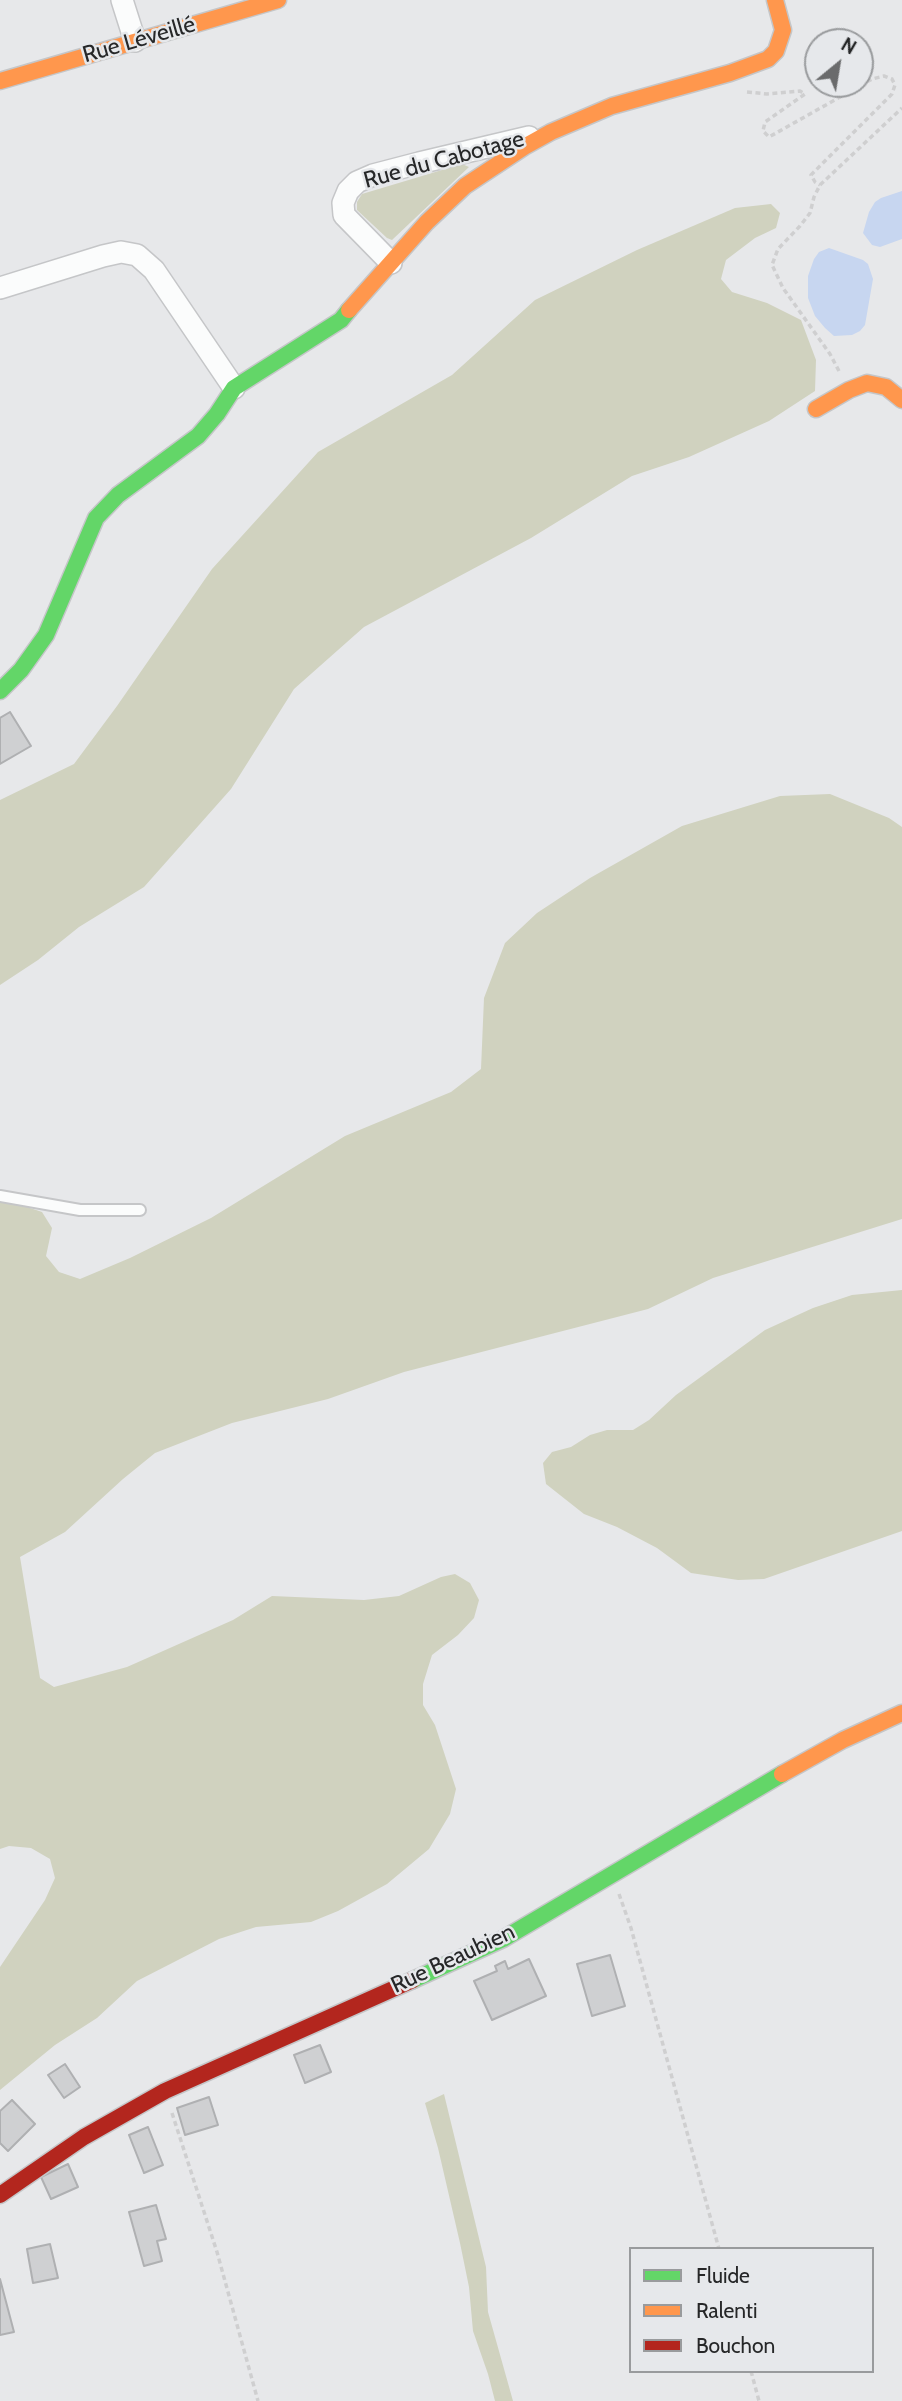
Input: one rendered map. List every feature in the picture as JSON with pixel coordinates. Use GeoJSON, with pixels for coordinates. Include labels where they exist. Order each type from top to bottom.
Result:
{"type":"FeatureCollection","features":[{"type":"Feature","properties":{"kind":"street"},"geometry":{"type":"LineString","coordinates":[[122,0],[135,41]]}},
{"type":"Feature","properties":{"kind":"street","name":"Rue Léveillé"},"geometry":{"type":"LineString","coordinates":[[0,80],[278,0]]}},
{"type":"Feature","properties":{"kind":"street","name":"Rue du Cabotage"},"geometry":{"type":"LineString","coordinates":[[0,691],[21,670],[46,635],[96,518],[118,495],[198,436],[234,388],[341,320],[427,222],[466,186],[524,147],[551,132],[612,106],[737,71],[768,59],[776,51],[783,30],[775,0]]}},
{"type":"Feature","properties":{"kind":"street","name":"Rue du Cabotage"},"geometry":{"type":"LineString","coordinates":[[391,263],[344,215],[343,203],[348,191],[357,182],[419,163],[551,132]]}},
{"type":"Feature","properties":{"kind":"street"},"geometry":{"type":"LineString","coordinates":[[0,288],[103,256],[121,252],[137,255],[154,270],[234,388]]}},
{"type":"Feature","properties":{"kind":"street"},"geometry":{"type":"LineString","coordinates":[[816,409],[867,383],[881,384],[902,400]]}},
{"type":"Feature","properties":{"kind":"street","name":"Rue Beaubien"},"geometry":{"type":"LineString","coordinates":[[0,2195],[84,2137],[165,2091],[503,1938],[843,1740],[902,1713]]}},
{"type":"Feature","properties":{"kind":"lane"},"geometry":{"type":"LineString","coordinates":[[0,1196],[80,1210],[140,1210]]}},
{"type":"Feature","properties":{"kind":"path"},"geometry":{"type":"LineString","coordinates":[[737,71],[743,92],[767,94],[800,91],[805,94],[765,122],[763,131],[769,137],[872,79],[884,76],[892,79],[895,85],[892,94],[811,175],[820,185]]}},
{"type":"Feature","properties":{"kind":"path"},"geometry":{"type":"LineString","coordinates":[[849,390],[830,354],[783,288],[772,265],[778,249],[810,213],[820,185],[902,108]]}},
{"type":"Feature","properties":{"kind":"path"},"geometry":{"type":"LineString","coordinates":[[609,1875],[631,1928],[718,2247]]}},
{"type":"Feature","properties":{"kind":"path"},"geometry":{"type":"LineString","coordinates":[[165,2091],[217,2252],[258,2401]]}},
{"type":"Feature","properties":{"kind":"path"},"geometry":{"type":"LineString","coordinates":[[752,2373],[759,2401]]}},
{"type":"Feature","properties":{"kind":"green space"},"geometry":{"type":"Polygon","coordinates":[[[462,164],[469,167],[392,240],[357,210],[357,202],[362,194],[462,164]]]}},
{"type":"Feature","properties":{"kind":"green space"},"geometry":{"type":"Polygon","coordinates":[[[771,204],[780,213],[776,228],[755,238],[726,260],[721,279],[732,292],[767,303],[801,320],[816,360],[815,391],[769,421],[689,457],[632,476],[531,538],[364,627],[294,689],[231,789],[144,887],[79,927],[38,960],[0,985],[0,800],[74,764],[212,569],[318,452],[452,375],[535,300],[637,250],[735,208],[771,204]]]}},
{"type":"Feature","properties":{"kind":"green space"},"geometry":{"type":"Polygon","coordinates":[[[830,794],[889,818],[902,827],[902,1219],[713,1278],[648,1309],[404,1372],[328,1399],[232,1423],[155,1453],[65,1532],[20,1557],[40,1678],[54,1687],[127,1667],[233,1620],[272,1596],[364,1600],[399,1596],[441,1577],[455,1574],[470,1583],[479,1600],[474,1618],[458,1635],[432,1655],[423,1684],[423,1705],[435,1725],[456,1789],[450,1814],[429,1849],[387,1884],[338,1911],[311,1922],[256,1927],[219,1939],[137,1981],[97,2018],[55,2045],[0,2090],[0,1967],[45,1900],[55,1878],[50,1859],[31,1848],[9,1846],[0,1849],[0,1201],[42,1212],[52,1228],[46,1256],[59,1272],[80,1279],[130,1258],[211,1218],[345,1136],[451,1092],[481,1069],[484,998],[505,943],[537,913],[590,878],[682,826],[780,796],[830,794]]]}},
{"type":"Feature","properties":{"kind":"green space"},"geometry":{"type":"Polygon","coordinates":[[[902,1290],[902,1531],[764,1579],[738,1580],[691,1573],[657,1548],[617,1527],[584,1514],[546,1484],[543,1463],[552,1452],[571,1447],[590,1435],[607,1430],[633,1430],[765,1330],[813,1308],[852,1295],[902,1290]]]}},
{"type":"Feature","properties":{"kind":"green space"},"geometry":{"type":"Polygon","coordinates":[[[444,2094],[486,2267],[488,2312],[513,2401],[495,2401],[473,2331],[469,2287],[460,2243],[425,2103],[444,2094]]]}},
{"type":"Feature","properties":{"kind":"water"},"geometry":{"type":"Polygon","coordinates":[[[902,191],[902,239],[880,247],[872,245],[863,233],[869,212],[881,198],[902,191]]]}},
{"type":"Feature","properties":{"kind":"water"},"geometry":{"type":"Polygon","coordinates":[[[829,248],[863,260],[868,264],[873,279],[865,325],[852,335],[834,336],[815,316],[808,298],[808,276],[814,259],[819,252],[829,248]]]}},
{"type":"Feature","properties":{"kind":"building"},"geometry":{"type":"Polygon","coordinates":[[[10,712],[31,746],[0,764],[0,718],[10,712]]]}},
{"type":"Feature","properties":{"kind":"building"},"geometry":{"type":"Polygon","coordinates":[[[610,1955],[625,2006],[592,2016],[577,1964],[610,1955]]]}},
{"type":"Feature","properties":{"kind":"building"},"geometry":{"type":"Polygon","coordinates":[[[529,1959],[546,1996],[492,2020],[474,1981],[497,1971],[495,1966],[505,1961],[508,1969],[529,1959]]]}},
{"type":"Feature","properties":{"kind":"building"},"geometry":{"type":"Polygon","coordinates":[[[320,2045],[331,2072],[305,2083],[294,2055],[320,2045]]]}},
{"type":"Feature","properties":{"kind":"building"},"geometry":{"type":"Polygon","coordinates":[[[65,2064],[80,2087],[64,2098],[48,2075],[65,2064]]]}},
{"type":"Feature","properties":{"kind":"building"},"geometry":{"type":"Polygon","coordinates":[[[209,2097],[218,2125],[185,2135],[177,2108],[209,2097]]]}},
{"type":"Feature","properties":{"kind":"building"},"geometry":{"type":"Polygon","coordinates":[[[12,2100],[35,2124],[8,2151],[0,2143],[0,2111],[12,2100]]]}},
{"type":"Feature","properties":{"kind":"building"},"geometry":{"type":"Polygon","coordinates":[[[148,2127],[163,2165],[144,2173],[129,2135],[148,2127]]]}},
{"type":"Feature","properties":{"kind":"building"},"geometry":{"type":"Polygon","coordinates":[[[68,2164],[78,2187],[51,2199],[41,2177],[68,2164]]]}},
{"type":"Feature","properties":{"kind":"building"},"geometry":{"type":"Polygon","coordinates":[[[156,2205],[166,2239],[157,2241],[162,2261],[144,2266],[129,2212],[156,2205]]]}},
{"type":"Feature","properties":{"kind":"building"},"geometry":{"type":"Polygon","coordinates":[[[50,2244],[58,2278],[33,2283],[27,2249],[50,2244]]]}},
{"type":"Feature","properties":{"kind":"building"},"geometry":{"type":"Polygon","coordinates":[[[0,2279],[14,2332],[0,2335],[0,2279]]]}},
{"type":"Feature","properties":{"kind":"traffic: fast"},"geometry":{"type":"LineString","coordinates":[[0,691],[21,670],[46,635],[96,518],[118,495],[198,436],[234,388],[341,320],[349,310]]}},
{"type":"Feature","properties":{"kind":"traffic: fast"},"geometry":{"type":"LineString","coordinates":[[413,1980],[503,1939],[782,1774]]}},
{"type":"Feature","properties":{"kind":"traffic: slow"},"geometry":{"type":"LineString","coordinates":[[0,81],[278,0]]}},
{"type":"Feature","properties":{"kind":"traffic: slow"},"geometry":{"type":"LineString","coordinates":[[349,310],[427,222],[465,186],[524,147],[551,132],[612,106],[730,73],[768,59],[776,51],[783,30],[775,0]]}},
{"type":"Feature","properties":{"kind":"traffic: slow"},"geometry":{"type":"LineString","coordinates":[[816,409],[867,383],[886,387],[902,400]]}},
{"type":"Feature","properties":{"kind":"traffic: slow"},"geometry":{"type":"LineString","coordinates":[[782,1774],[843,1740],[902,1713]]}},
{"type":"Feature","properties":{"kind":"traffic: jam"},"geometry":{"type":"LineString","coordinates":[[0,2195],[84,2137],[165,2091],[413,1980]]}}]}
